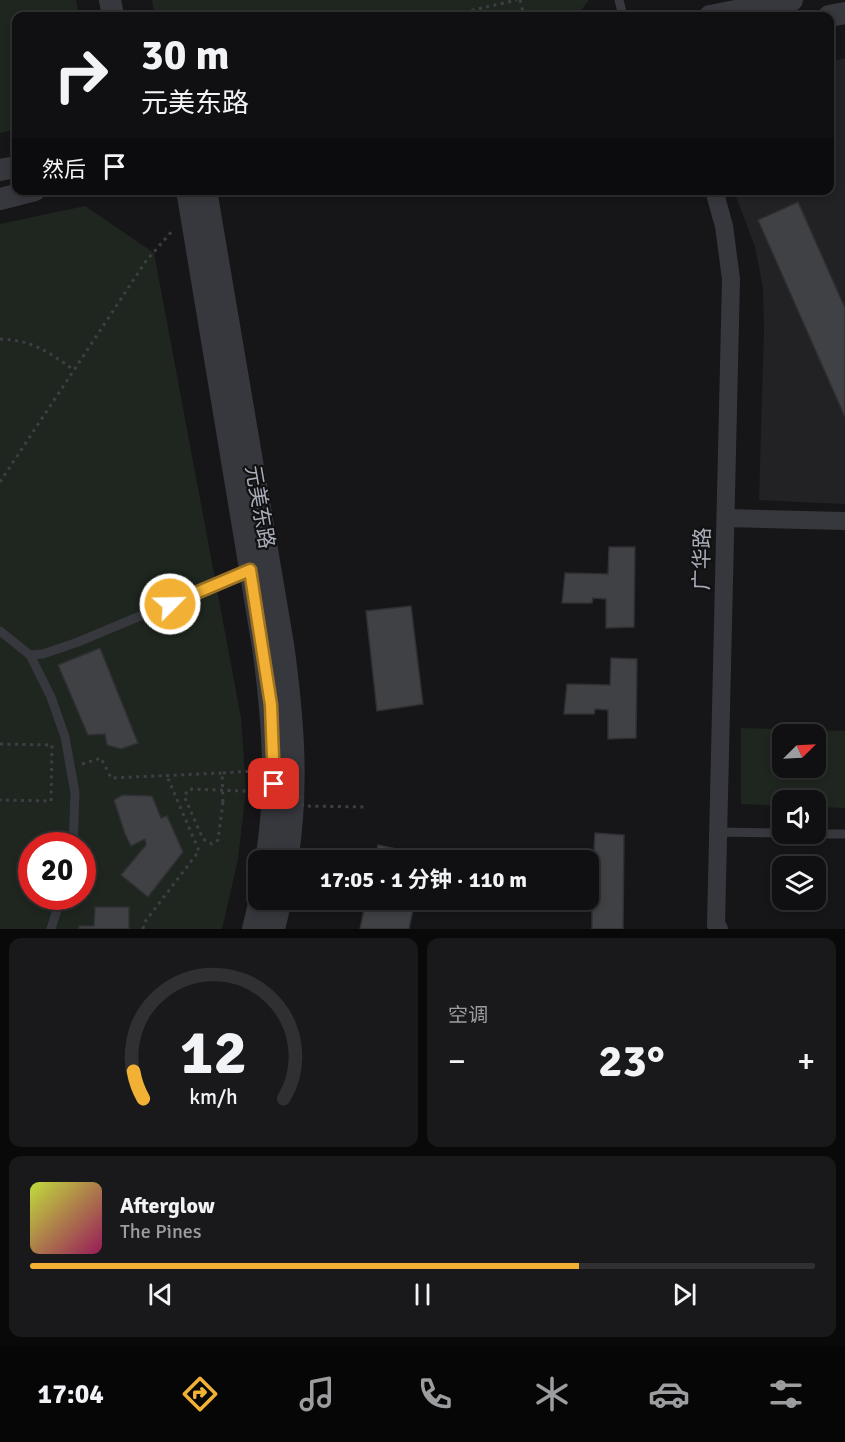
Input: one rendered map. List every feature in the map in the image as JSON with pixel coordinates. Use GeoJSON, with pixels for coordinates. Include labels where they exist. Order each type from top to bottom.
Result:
{"type":"FeatureCollection","features":[{"type":"Feature","properties":{"kind":"street"},"geometry":{"type":"LineString","coordinates":[[730,12],[792,0]]}},
{"type":"Feature","properties":{"kind":"street"},"geometry":{"type":"LineString","coordinates":[[0,199],[16,195]]}},
{"type":"Feature","properties":{"kind":"street","name":"元美东路"},"geometry":{"type":"LineString","coordinates":[[207,195],[291,703],[294,800],[288,850]]}},
{"type":"Feature","properties":{"kind":"street","name":"广华路"},"geometry":{"type":"LineString","coordinates":[[715,195],[724,226],[731,279],[716,925],[719,929]]}},
{"type":"Feature","properties":{"kind":"street","name":"元美东路"},"geometry":{"type":"LineString","coordinates":[[188,200],[271,705],[274,798],[267,850]]}},
{"type":"Feature","properties":{"kind":"street"},"geometry":{"type":"LineString","coordinates":[[726,518],[845,521]]}},
{"type":"Feature","properties":{"kind":"street"},"geometry":{"type":"LineString","coordinates":[[253,929],[258,910]]}},
{"type":"Feature","properties":{"kind":"street"},"geometry":{"type":"LineString","coordinates":[[274,929],[279,910]]}},
{"type":"Feature","properties":{"kind":"lane"},"geometry":{"type":"LineString","coordinates":[[30,655],[43,654],[78,642],[250,570]]}},
{"type":"Feature","properties":{"kind":"lane"},"geometry":{"type":"LineString","coordinates":[[0,632],[30,655],[51,697],[64,737],[75,794],[74,832]]}},
{"type":"Feature","properties":{"kind":"lane"},"geometry":{"type":"LineString","coordinates":[[718,832],[772,834]]}},
{"type":"Feature","properties":{"kind":"lane"},"geometry":{"type":"LineString","coordinates":[[826,834],[845,834]]}},
{"type":"Feature","properties":{"kind":"lane"},"geometry":{"type":"LineString","coordinates":[[51,929],[58,910]]}},
{"type":"Feature","properties":{"kind":"path"},"geometry":{"type":"LineString","coordinates":[[467,12],[518,0]]}},
{"type":"Feature","properties":{"kind":"path"},"geometry":{"type":"LineString","coordinates":[[0,482],[188,200]]}},
{"type":"Feature","properties":{"kind":"path"},"geometry":{"type":"LineString","coordinates":[[0,339],[21,340],[50,353],[74,370]]}},
{"type":"Feature","properties":{"kind":"path"},"geometry":{"type":"LineString","coordinates":[[0,744],[52,745],[51,801],[0,800]]}},
{"type":"Feature","properties":{"kind":"path"},"geometry":{"type":"LineString","coordinates":[[70,768],[101,758],[111,778],[274,770]]}},
{"type":"Feature","properties":{"kind":"path"},"geometry":{"type":"LineString","coordinates":[[222,773],[223,802],[218,840],[212,844],[203,839],[184,796],[189,789],[299,793],[303,806],[365,807]]}},
{"type":"Feature","properties":{"kind":"path"},"geometry":{"type":"LineString","coordinates":[[143,929],[144,922],[199,851],[167,776]]}},
{"type":"Feature","properties":{"kind":"shaded area"},"geometry":{"type":"Polygon","coordinates":[[[0,0],[76,0],[78,12],[12,12],[12,130],[0,133],[0,0]]]}},
{"type":"Feature","properties":{"kind":"shaded area"},"geometry":{"type":"Polygon","coordinates":[[[152,0],[589,0],[580,12],[154,12],[152,0]]]}},
{"type":"Feature","properties":{"kind":"shaded area"},"geometry":{"type":"Polygon","coordinates":[[[845,58],[845,504],[759,500],[763,288],[755,247],[736,195],[834,195],[834,61],[845,58]]]}},
{"type":"Feature","properties":{"kind":"shaded area"},"geometry":{"type":"Polygon","coordinates":[[[85,206],[154,253],[241,718],[246,790],[238,859],[222,929],[0,929],[0,224],[85,206]]]}},
{"type":"Feature","properties":{"kind":"shaded area"},"geometry":{"type":"Polygon","coordinates":[[[741,728],[772,729],[772,778],[826,778],[826,730],[845,731],[845,808],[826,807],[826,790],[772,790],[772,805],[741,804],[741,728]]]}},
{"type":"Feature","properties":{"kind":"building"},"geometry":{"type":"Polygon","coordinates":[[[798,202],[845,308],[845,417],[758,220],[798,202]]]}},
{"type":"Feature","properties":{"kind":"building"},"geometry":{"type":"Polygon","coordinates":[[[609,547],[635,547],[634,627],[606,628],[606,599],[593,598],[592,603],[562,603],[565,573],[608,574],[609,547]]]}},
{"type":"Feature","properties":{"kind":"building"},"geometry":{"type":"Polygon","coordinates":[[[411,606],[423,704],[377,711],[366,611],[411,606]]]}},
{"type":"Feature","properties":{"kind":"building"},"geometry":{"type":"Polygon","coordinates":[[[100,648],[138,743],[121,749],[107,745],[105,734],[88,735],[58,665],[100,648]]]}},
{"type":"Feature","properties":{"kind":"building"},"geometry":{"type":"Polygon","coordinates":[[[611,658],[637,659],[636,738],[608,739],[608,710],[595,709],[594,714],[564,714],[567,684],[610,685],[611,658]]]}},
{"type":"Feature","properties":{"kind":"building"},"geometry":{"type":"Polygon","coordinates":[[[122,795],[152,796],[161,818],[167,816],[183,852],[148,897],[121,875],[146,845],[145,839],[131,846],[125,834],[114,800],[122,795]]]}},
{"type":"Feature","properties":{"kind":"building"},"geometry":{"type":"Polygon","coordinates":[[[595,833],[624,835],[623,929],[592,929],[592,910],[599,910],[599,850],[594,850],[595,833]]]}},
{"type":"Feature","properties":{"kind":"building"},"geometry":{"type":"Polygon","coordinates":[[[378,845],[401,850],[377,850],[378,845]]]}},
{"type":"Feature","properties":{"kind":"building"},"geometry":{"type":"Polygon","coordinates":[[[96,907],[129,907],[129,929],[79,929],[79,926],[94,926],[96,907]]]}},
{"type":"Feature","properties":{"kind":"building"},"geometry":{"type":"Polygon","coordinates":[[[364,910],[413,910],[409,929],[360,929],[364,910]]]}},
{"type":"Feature","properties":{"kind":"route"},"geometry":{"type":"LineString","coordinates":[[170,604],[250,570],[271,705],[274,784]]}}]}
